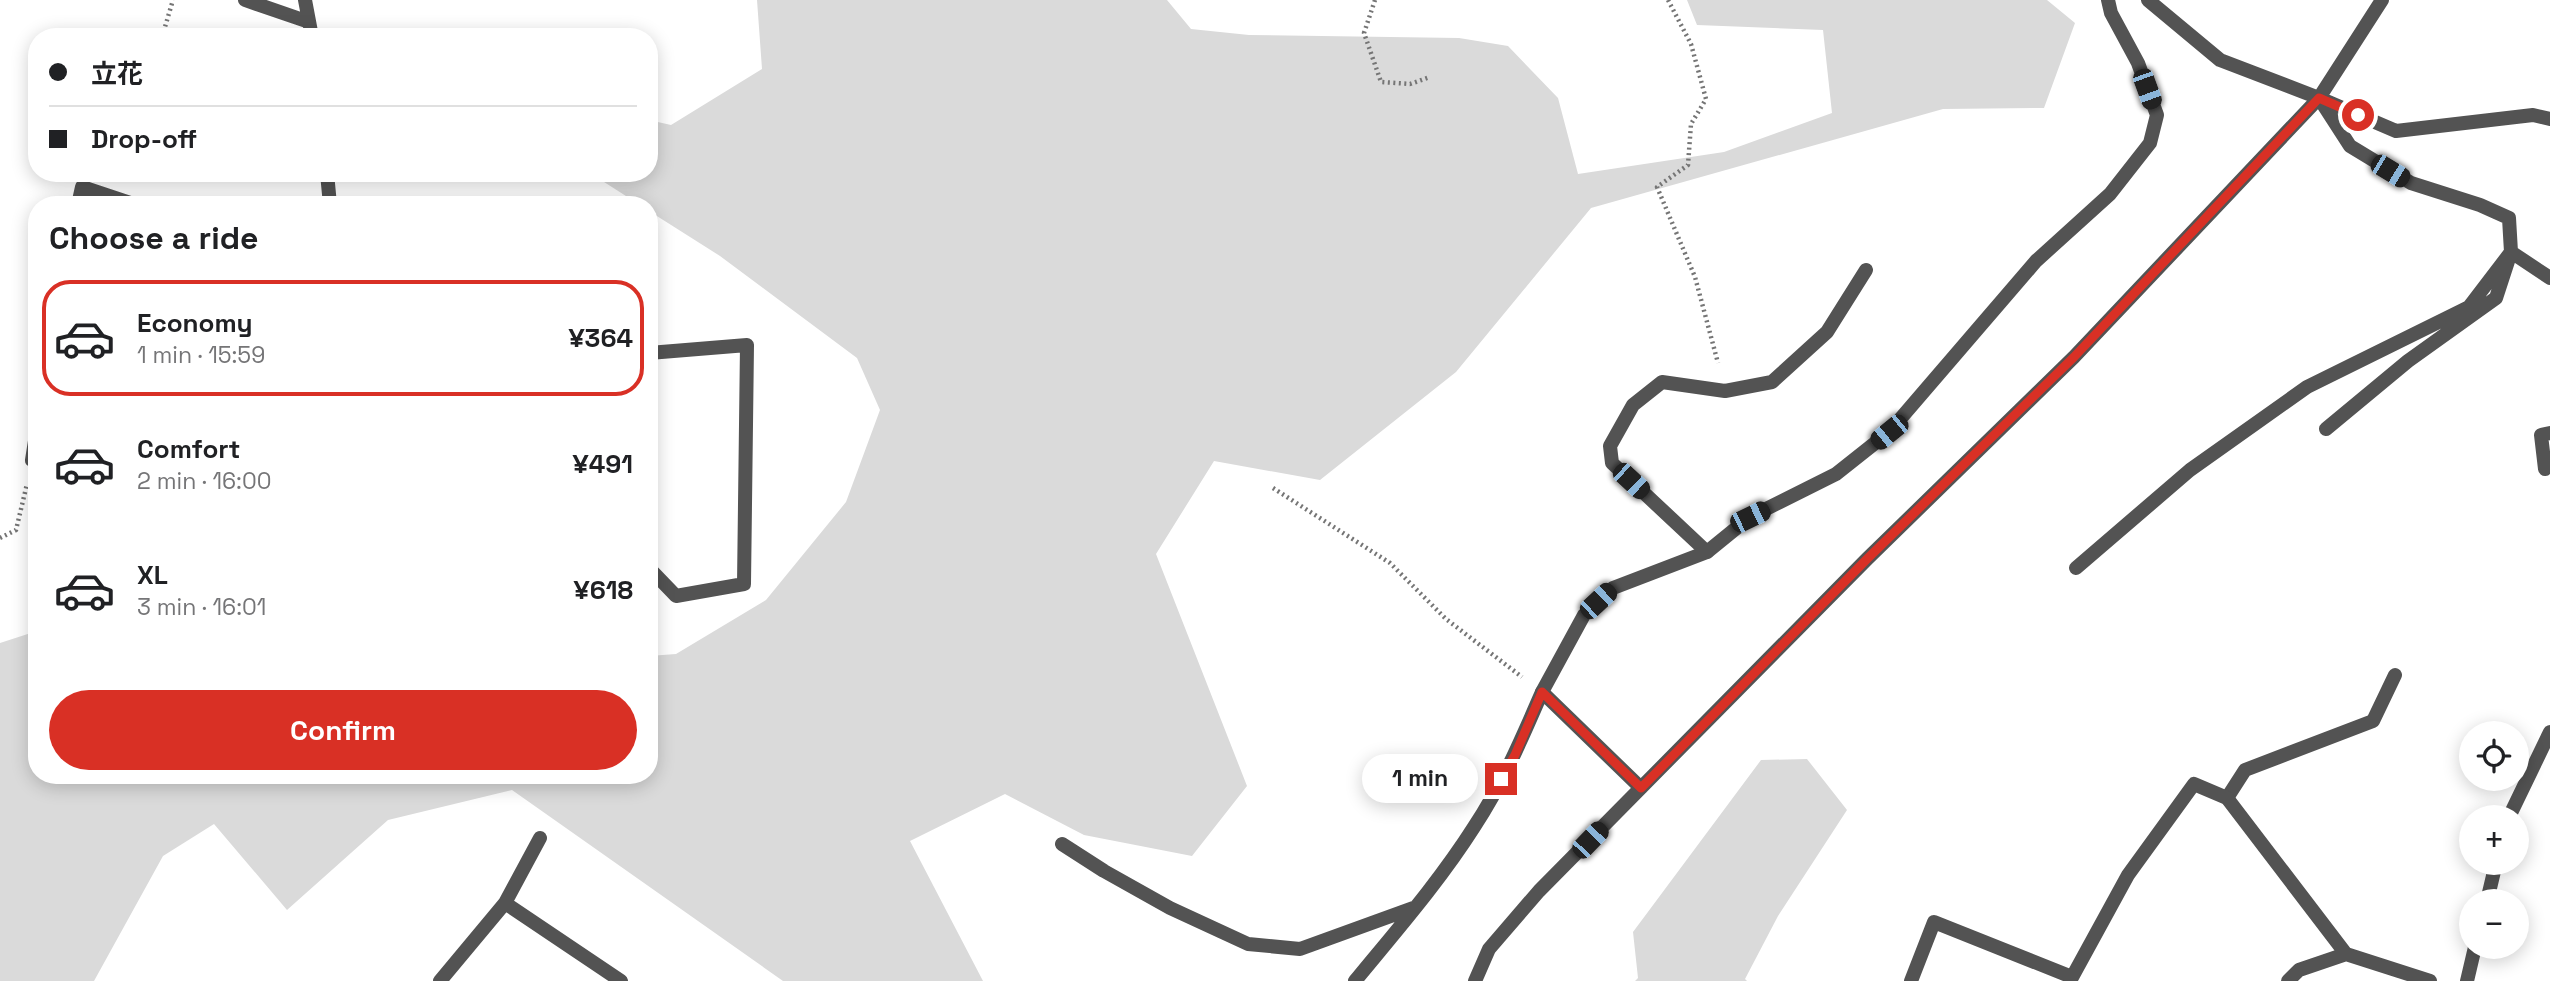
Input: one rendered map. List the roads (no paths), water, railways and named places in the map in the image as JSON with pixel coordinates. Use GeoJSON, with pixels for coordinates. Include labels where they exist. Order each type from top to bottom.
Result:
{"type":"FeatureCollection","features":[{"type":"Feature","properties":{"kind":"street"},"geometry":{"type":"LineString","coordinates":[[245,0],[309,28]]}},
{"type":"Feature","properties":{"kind":"street"},"geometry":{"type":"LineString","coordinates":[[305,0],[311,28]]}},
{"type":"Feature","properties":{"kind":"street"},"geometry":{"type":"LineString","coordinates":[[1354,981],[1415,907],[1474,827],[1515,755],[1542,692],[1584,615],[1612,588],[1707,552],[1750,517],[1836,474],[1889,432],[2036,261],[2110,194],[2150,143],[2157,115],[2138,63],[2111,13],[2108,0]]}},
{"type":"Feature","properties":{"kind":"street"},"geometry":{"type":"LineString","coordinates":[[2148,0],[2220,60],[2396,131],[2533,115],[2550,119]]}},
{"type":"Feature","properties":{"kind":"street"},"geometry":{"type":"LineString","coordinates":[[1475,981],[1489,949],[1539,891],[1867,559],[2074,357],[2319,98],[2382,0]]}},
{"type":"Feature","properties":{"kind":"street"},"geometry":{"type":"LineString","coordinates":[[2319,98],[2350,146],[2411,183],[2480,205],[2509,218],[2511,252],[2496,298],[2408,361],[2326,429]]}},
{"type":"Feature","properties":{"kind":"street"},"geometry":{"type":"LineString","coordinates":[[80,196],[82,187],[109,196]]}},
{"type":"Feature","properties":{"kind":"street"},"geometry":{"type":"LineString","coordinates":[[2511,252],[2550,278]]}},
{"type":"Feature","properties":{"kind":"street"},"geometry":{"type":"LineString","coordinates":[[2076,568],[2190,470],[2307,387],[2469,307],[2511,252]]}},
{"type":"Feature","properties":{"kind":"street"},"geometry":{"type":"LineString","coordinates":[[1707,552],[1612,463],[1610,446],[1633,405],[1662,382],[1725,391],[1772,382],[1828,332],[1866,270]]}},
{"type":"Feature","properties":{"kind":"street"},"geometry":{"type":"LineString","coordinates":[[658,352],[747,345],[744,584],[676,596],[658,577]]}},
{"type":"Feature","properties":{"kind":"street"},"geometry":{"type":"LineString","coordinates":[[2545,469],[2541,435],[2550,433]]}},
{"type":"Feature","properties":{"kind":"street"},"geometry":{"type":"LineString","coordinates":[[2227,798],[2245,770],[2373,722],[2395,675]]}},
{"type":"Feature","properties":{"kind":"street"},"geometry":{"type":"LineString","coordinates":[[1542,692],[1641,788]]}},
{"type":"Feature","properties":{"kind":"street"},"geometry":{"type":"LineString","coordinates":[[2516,805],[2550,732]]}},
{"type":"Feature","properties":{"kind":"street"},"geometry":{"type":"LineString","coordinates":[[1911,981],[1934,922],[2071,979],[2128,875],[2194,784],[2227,798],[2347,954],[2430,981]]}},
{"type":"Feature","properties":{"kind":"street"},"geometry":{"type":"LineString","coordinates":[[440,981],[505,903],[540,838]]}},
{"type":"Feature","properties":{"kind":"street"},"geometry":{"type":"LineString","coordinates":[[1062,844],[1170,908],[1248,944],[1300,949],[1415,907]]}},
{"type":"Feature","properties":{"kind":"street"},"geometry":{"type":"LineString","coordinates":[[505,903],[621,981]]}},
{"type":"Feature","properties":{"kind":"street"},"geometry":{"type":"LineString","coordinates":[[2288,981],[2299,970],[2347,954]]}},
{"type":"Feature","properties":{"kind":"street"},"geometry":{"type":"LineString","coordinates":[[2467,981],[2472,959]]}}]}
